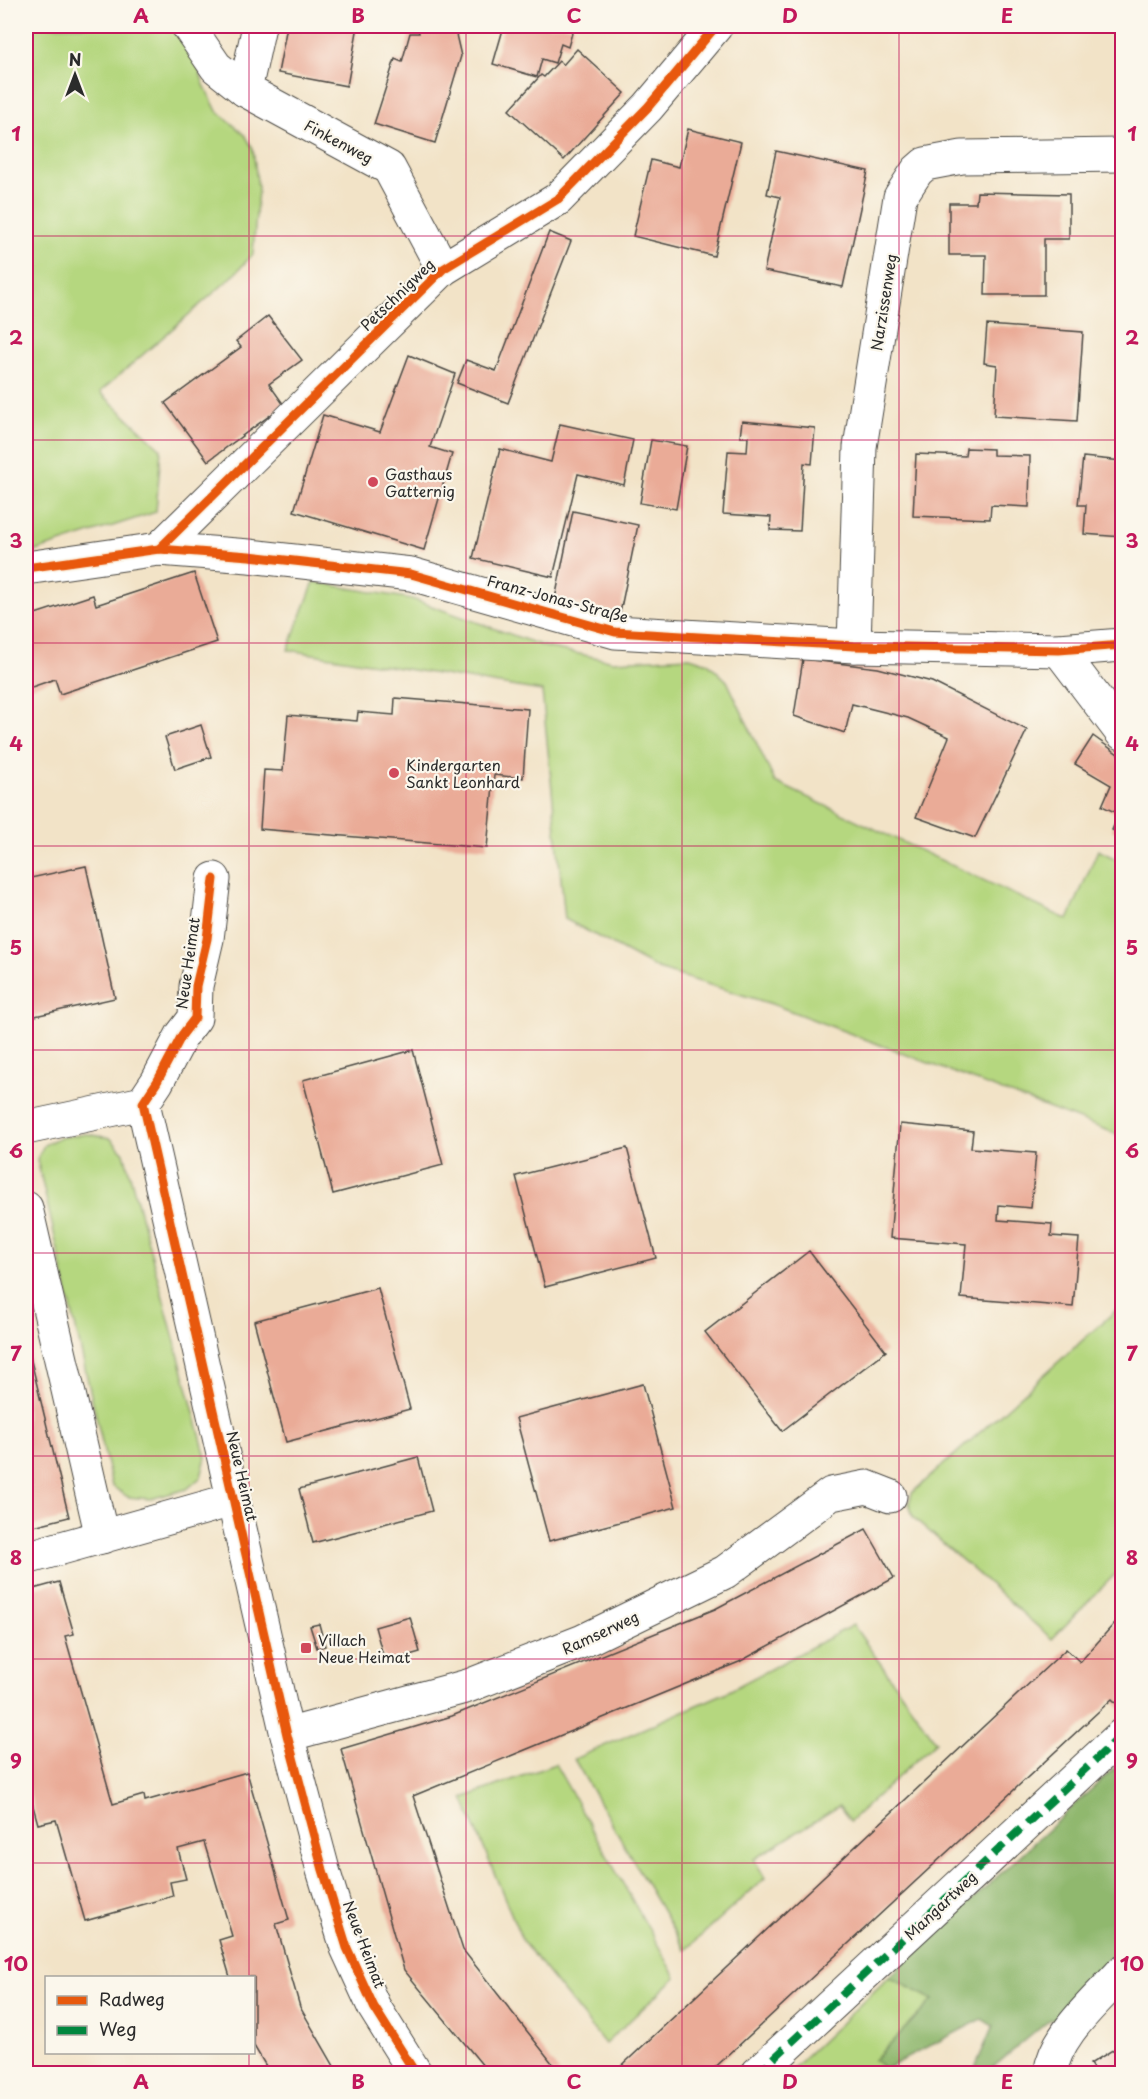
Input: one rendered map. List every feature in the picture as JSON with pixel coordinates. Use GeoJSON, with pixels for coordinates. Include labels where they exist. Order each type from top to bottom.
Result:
{"type":"FeatureCollection","features":[{"type":"Feature","properties":{"kind":"street","name":"Finkenweg"},"geometry":{"type":"LineString","coordinates":[[188,26],[216,67],[245,90],[389,168],[443,269]]}},
{"type":"Feature","properties":{"kind":"street"},"geometry":{"type":"LineString","coordinates":[[245,90],[259,26]]}},
{"type":"Feature","properties":{"kind":"street","name":"Petschnigweg"},"geometry":{"type":"LineString","coordinates":[[159,549],[443,269],[558,199],[648,107],[716,26]]}},
{"type":"Feature","properties":{"kind":"street","name":"Narzissenweg"},"geometry":{"type":"LineString","coordinates":[[854,646],[860,447],[900,197],[916,171],[925,164],[934,162],[962,157],[1122,155]]}},
{"type":"Feature","properties":{"kind":"street","name":"Franz-Jonas-Straße"},"geometry":{"type":"LineString","coordinates":[[26,568],[159,549],[249,556],[411,574],[615,632],[854,646],[1059,650],[1122,645]]}},
{"type":"Feature","properties":{"kind":"street"},"geometry":{"type":"LineString","coordinates":[[1059,650],[1122,733]]}},
{"type":"Feature","properties":{"kind":"street","name":"Neue Heimat"},"geometry":{"type":"LineString","coordinates":[[214,879],[207,939],[196,986],[195,1018],[182,1035],[143,1103],[287,1735],[323,1870],[347,1948],[374,2007],[416,2073]]}},
{"type":"Feature","properties":{"kind":"street"},"geometry":{"type":"LineString","coordinates":[[26,1128],[143,1103]]}},
{"type":"Feature","properties":{"kind":"street"},"geometry":{"type":"LineString","coordinates":[[26,1208],[102,1537]]}},
{"type":"Feature","properties":{"kind":"street","name":"Ramserweg"},"geometry":{"type":"LineString","coordinates":[[287,1735],[468,1686],[583,1641],[724,1572],[831,1494],[867,1487],[890,1496]]}},
{"type":"Feature","properties":{"kind":"street"},"geometry":{"type":"LineString","coordinates":[[26,1558],[232,1500]]}},
{"type":"Feature","properties":{"kind":"street","name":"Mangartweg"},"geometry":{"type":"LineString","coordinates":[[757,2073],[1122,1735]]}},
{"type":"Feature","properties":{"kind":"street"},"geometry":{"type":"LineString","coordinates":[[1050,2073],[1052,2062],[1063,2038],[1122,1972]]}},
{"type":"Feature","properties":{"kind":"green space"},"geometry":{"type":"Polygon","coordinates":[[[26,26],[176,26],[192,48],[204,85],[217,111],[245,135],[253,149],[258,189],[253,254],[233,276],[100,392],[161,449],[156,512],[26,554],[26,26]]]}},
{"type":"Feature","properties":{"kind":"green space"},"geometry":{"type":"Polygon","coordinates":[[[314,582],[412,599],[546,647],[613,661],[690,657],[708,663],[727,681],[775,782],[1068,920],[1098,850],[1122,862],[1122,1136],[772,1004],[658,969],[565,919],[542,691],[288,650],[314,582]]]}},
{"type":"Feature","properties":{"kind":"green space"},"geometry":{"type":"Polygon","coordinates":[[[87,1134],[110,1138],[124,1153],[206,1457],[201,1477],[187,1489],[150,1499],[128,1497],[112,1486],[37,1159],[44,1145],[58,1138],[87,1134]]]}},
{"type":"Feature","properties":{"kind":"green space"},"geometry":{"type":"Polygon","coordinates":[[[1122,1305],[1122,1567],[1052,1639],[913,1517],[909,1503],[912,1493],[1122,1305]]]}},
{"type":"Feature","properties":{"kind":"green space"},"geometry":{"type":"Polygon","coordinates":[[[853,1625],[936,1742],[850,1821],[839,1806],[754,1859],[765,1878],[685,1950],[574,1759],[725,1693],[853,1625]]]}},
{"type":"Feature","properties":{"kind":"green space"},"geometry":{"type":"Polygon","coordinates":[[[1122,1761],[1122,1957],[1061,2027],[1051,2019],[986,2073],[977,2073],[974,2070],[993,2026],[982,2019],[885,2069],[874,2060],[933,2000],[889,1977],[1122,1761]]]}},
{"type":"Feature","properties":{"kind":"green space"},"geometry":{"type":"Polygon","coordinates":[[[555,1764],[676,1977],[605,2044],[523,1942],[463,1798],[555,1764]]]}},
{"type":"Feature","properties":{"kind":"green space"},"geometry":{"type":"Polygon","coordinates":[[[889,1977],[934,1999],[874,2060],[885,2069],[877,2073],[787,2074],[889,1977]]]}},
{"type":"Feature","properties":{"kind":"building"},"geometry":{"type":"Polygon","coordinates":[[[224,26],[242,26],[240,30],[224,26]]]}},
{"type":"Feature","properties":{"kind":"building"},"geometry":{"type":"Polygon","coordinates":[[[287,26],[358,26],[347,86],[278,73],[287,26]]]}},
{"type":"Feature","properties":{"kind":"building"},"geometry":{"type":"Polygon","coordinates":[[[418,26],[454,26],[461,56],[435,143],[374,124],[395,59],[402,62],[410,33],[419,33],[418,26]]]}},
{"type":"Feature","properties":{"kind":"building"},"geometry":{"type":"Polygon","coordinates":[[[504,26],[574,26],[568,47],[561,44],[555,63],[542,59],[537,77],[493,64],[504,26]]]}},
{"type":"Feature","properties":{"kind":"building"},"geometry":{"type":"Polygon","coordinates":[[[577,49],[625,93],[564,160],[509,110],[541,75],[544,77],[559,61],[563,65],[577,49]]]}},
{"type":"Feature","properties":{"kind":"building"},"geometry":{"type":"Polygon","coordinates":[[[688,129],[741,142],[714,256],[633,236],[651,160],[679,167],[688,129]]]}},
{"type":"Feature","properties":{"kind":"building"},"geometry":{"type":"Polygon","coordinates":[[[776,151],[868,171],[843,287],[764,271],[780,197],[767,194],[776,151]]]}},
{"type":"Feature","properties":{"kind":"building"},"geometry":{"type":"Polygon","coordinates":[[[977,192],[1069,194],[1069,239],[1044,239],[1044,295],[985,295],[986,255],[949,255],[949,203],[976,203],[977,192]]]}},
{"type":"Feature","properties":{"kind":"building"},"geometry":{"type":"Polygon","coordinates":[[[549,232],[571,241],[508,403],[457,383],[466,360],[496,371],[549,232]]]}},
{"type":"Feature","properties":{"kind":"building"},"geometry":{"type":"Polygon","coordinates":[[[268,316],[302,360],[269,384],[284,405],[208,461],[165,403],[241,347],[236,341],[268,316]]]}},
{"type":"Feature","properties":{"kind":"building"},"geometry":{"type":"Polygon","coordinates":[[[987,325],[1083,332],[1077,421],[994,416],[997,365],[984,363],[987,325]]]}},
{"type":"Feature","properties":{"kind":"building","name":"Gasthaus Gatternig"},"geometry":{"type":"Polygon","coordinates":[[[409,355],[455,374],[430,447],[452,454],[424,550],[294,511],[323,415],[380,432],[409,355]]]}},
{"type":"Feature","properties":{"kind":"building"},"geometry":{"type":"Polygon","coordinates":[[[742,421],[815,428],[812,464],[804,463],[800,531],[770,530],[771,517],[723,514],[728,451],[747,452],[748,437],[740,437],[742,421]]]}},
{"type":"Feature","properties":{"kind":"building"},"geometry":{"type":"Polygon","coordinates":[[[560,424],[633,440],[624,485],[578,474],[553,577],[473,558],[500,449],[551,462],[560,424]]]}},
{"type":"Feature","properties":{"kind":"building"},"geometry":{"type":"Polygon","coordinates":[[[651,440],[687,446],[676,509],[640,503],[651,440]]]}},
{"type":"Feature","properties":{"kind":"building"},"geometry":{"type":"Polygon","coordinates":[[[966,448],[993,449],[993,455],[1030,456],[1029,507],[991,505],[990,519],[913,516],[916,454],[965,456],[966,448]]]}},
{"type":"Feature","properties":{"kind":"building"},"geometry":{"type":"Polygon","coordinates":[[[1083,457],[1122,461],[1122,537],[1084,534],[1086,505],[1078,505],[1083,457]]]}},
{"type":"Feature","properties":{"kind":"building"},"geometry":{"type":"Polygon","coordinates":[[[573,511],[638,525],[620,613],[555,599],[573,511]]]}},
{"type":"Feature","properties":{"kind":"building"},"geometry":{"type":"Polygon","coordinates":[[[194,573],[217,642],[60,694],[55,679],[26,689],[26,617],[93,595],[96,605],[194,573]]]}},
{"type":"Feature","properties":{"kind":"building"},"geometry":{"type":"Polygon","coordinates":[[[803,659],[878,668],[932,682],[1027,730],[975,838],[916,817],[949,737],[908,718],[852,704],[845,733],[794,716],[803,659]]]}},
{"type":"Feature","properties":{"kind":"building","name":"Kindergarten Sankt Leonhard"},"geometry":{"type":"Polygon","coordinates":[[[395,698],[528,709],[523,778],[494,775],[487,848],[260,829],[264,770],[283,771],[288,715],[357,721],[358,712],[394,715],[395,698]]]}},
{"type":"Feature","properties":{"kind":"building"},"geometry":{"type":"Polygon","coordinates":[[[201,725],[211,757],[175,769],[165,737],[201,725]]]}},
{"type":"Feature","properties":{"kind":"building"},"geometry":{"type":"Polygon","coordinates":[[[1093,736],[1122,757],[1122,835],[1112,830],[1119,814],[1102,806],[1111,785],[1075,764],[1093,736]]]}},
{"type":"Feature","properties":{"kind":"building"},"geometry":{"type":"Polygon","coordinates":[[[86,866],[115,998],[26,1018],[26,879],[86,866]]]}},
{"type":"Feature","properties":{"kind":"building"},"geometry":{"type":"Polygon","coordinates":[[[413,1050],[443,1165],[333,1194],[303,1080],[413,1050]]]}},
{"type":"Feature","properties":{"kind":"building"},"geometry":{"type":"Polygon","coordinates":[[[900,1124],[973,1131],[971,1148],[1036,1153],[1031,1208],[999,1205],[998,1220],[1052,1224],[1051,1236],[1079,1238],[1073,1307],[961,1298],[966,1244],[890,1238],[900,1124]]]}},
{"type":"Feature","properties":{"kind":"building"},"geometry":{"type":"Polygon","coordinates":[[[627,1148],[656,1258],[545,1287],[516,1176],[627,1148]]]}},
{"type":"Feature","properties":{"kind":"building"},"geometry":{"type":"Polygon","coordinates":[[[809,1251],[886,1351],[782,1431],[705,1332],[809,1251]]]}},
{"type":"Feature","properties":{"kind":"building"},"geometry":{"type":"Polygon","coordinates":[[[378,1288],[410,1409],[286,1442],[254,1321],[378,1288]]]}},
{"type":"Feature","properties":{"kind":"building"},"geometry":{"type":"Polygon","coordinates":[[[26,1340],[69,1517],[26,1528],[26,1340]]]}},
{"type":"Feature","properties":{"kind":"building"},"geometry":{"type":"Polygon","coordinates":[[[643,1384],[676,1507],[549,1541],[516,1418],[643,1384]]]}},
{"type":"Feature","properties":{"kind":"building"},"geometry":{"type":"Polygon","coordinates":[[[418,1457],[432,1511],[313,1543],[299,1489],[418,1457]]]}},
{"type":"Feature","properties":{"kind":"building"},"geometry":{"type":"Polygon","coordinates":[[[866,1529],[894,1578],[739,1662],[413,1796],[463,1950],[560,2073],[489,2073],[404,1970],[341,1749],[452,1716],[715,1609],[866,1529]]]}},
{"type":"Feature","properties":{"kind":"building"},"geometry":{"type":"Polygon","coordinates":[[[59,1582],[74,1634],[65,1636],[113,1804],[144,1795],[145,1801],[247,1772],[289,1920],[276,1924],[300,2007],[338,2073],[270,2073],[255,2048],[255,1976],[230,1976],[219,1940],[232,1936],[204,1842],[178,1849],[186,1879],[170,1882],[173,1896],[85,1921],[56,1820],[38,1824],[26,1781],[26,1591],[59,1582]]]}},
{"type":"Feature","properties":{"kind":"building"},"geometry":{"type":"Polygon","coordinates":[[[1122,1615],[1122,1709],[1112,1699],[709,2073],[614,2073],[1066,1649],[1080,1662],[1122,1615]]]}},
{"type":"Feature","properties":{"kind":"building"},"geometry":{"type":"Polygon","coordinates":[[[410,1617],[420,1652],[385,1662],[375,1627],[410,1617]]]}},
{"type":"Feature","properties":{"kind":"building"},"geometry":{"type":"Polygon","coordinates":[[[319,1624],[325,1646],[317,1648],[310,1626],[319,1624]]]}},
{"type":"Feature","properties":{"kind":"building"},"geometry":{"type":"Polygon","coordinates":[[[1122,2044],[1122,2073],[1096,2073],[1090,2064],[1122,2044]]]}},
{"type":"Feature","properties":{"kind":"marked path"},"geometry":{"type":"LineString","coordinates":[[757,2074],[1122,1735]]}},
{"type":"Feature","properties":{"kind":"cycle path"},"geometry":{"type":"LineString","coordinates":[[159,549],[443,269],[558,199],[648,107],[716,26]]}},
{"type":"Feature","properties":{"kind":"cycle path"},"geometry":{"type":"LineString","coordinates":[[26,568],[159,549],[249,556],[411,574],[615,632],[854,646],[1059,650],[1122,645]]}},
{"type":"Feature","properties":{"kind":"cycle path"},"geometry":{"type":"LineString","coordinates":[[214,879],[207,939],[196,986],[195,1018],[182,1035],[143,1103],[287,1735],[323,1870],[347,1948],[374,2007],[416,2074]]}},
{"type":"Feature","properties":{"kind":"place","name":"Gasthaus Gatternig"},"geometry":{"type":"Point","coordinates":[373,482]}},
{"type":"Feature","properties":{"kind":"place","name":"Kindergarten Sankt Leonhard"},"geometry":{"type":"Point","coordinates":[394,773]}},
{"type":"Feature","properties":{"kind":"place","name":"Villach Neue Heimat"},"geometry":{"type":"Point","coordinates":[306,1648]}}]}
